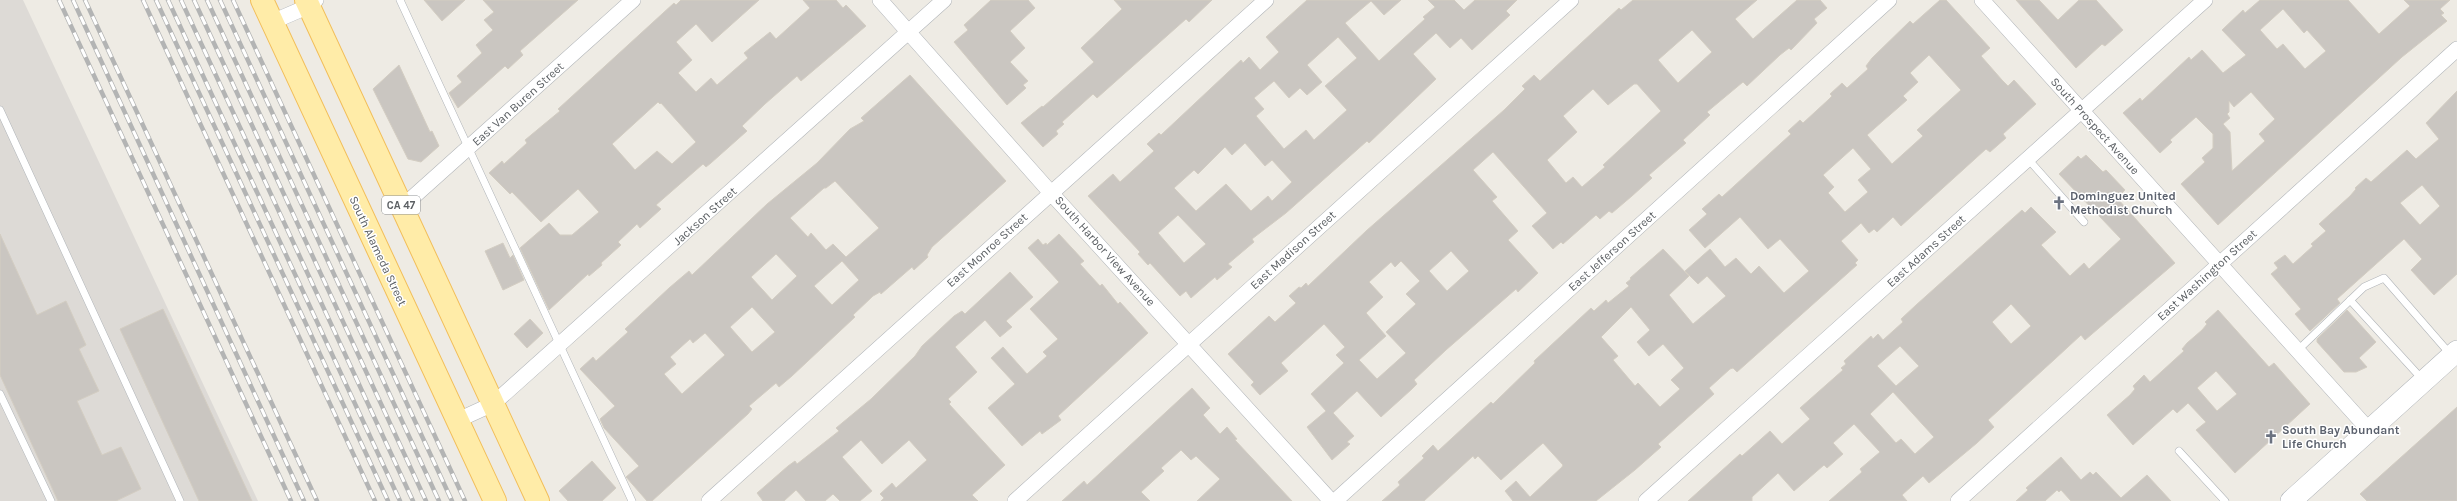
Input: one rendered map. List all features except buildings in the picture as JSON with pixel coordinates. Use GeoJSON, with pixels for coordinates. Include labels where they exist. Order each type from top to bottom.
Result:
{"type":"FeatureCollection","features":[{"type":"Feature","properties":{"kind":"main road","name":"South Alameda Street"},"geometry":{"type":"LineString","coordinates":[[262,0],[495,501]]}},
{"type":"Feature","properties":{"kind":"main road","name":"CA 47"},"geometry":{"type":"LineString","coordinates":[[310,2],[402,207],[538,501]]}},
{"type":"Feature","properties":{"kind":"main road"},"geometry":{"type":"LineString","coordinates":[[2291,501],[2454,353]]}},
{"type":"Feature","properties":{"kind":"street","name":"East Van Buren Street"},"geometry":{"type":"LineString","coordinates":[[402,207],[633,0]]}},
{"type":"Feature","properties":{"kind":"street","name":"South Harbor View Avenue"},"geometry":{"type":"LineString","coordinates":[[880,0],[1051,193],[1331,501]]}},
{"type":"Feature","properties":{"kind":"street","name":"Jackson Street"},"geometry":{"type":"LineString","coordinates":[[458,420],[493,404],[560,346],[944,0]]}},
{"type":"Feature","properties":{"kind":"street","name":"East Monroe Street"},"geometry":{"type":"LineString","coordinates":[[709,501],[1266,0]]}},
{"type":"Feature","properties":{"kind":"street","name":"East Madison Street"},"geometry":{"type":"LineString","coordinates":[[1015,501],[1571,0]]}},
{"type":"Feature","properties":{"kind":"street","name":"East Jefferson Street"},"geometry":{"type":"LineString","coordinates":[[1335,501],[1889,0]]}},
{"type":"Feature","properties":{"kind":"street","name":"South Prospect Avenue"},"geometry":{"type":"LineString","coordinates":[[1982,0],[2369,430]]}},
{"type":"Feature","properties":{"kind":"street","name":"East Adams Street"},"geometry":{"type":"LineString","coordinates":[[1646,501],[2205,0]]}},
{"type":"Feature","properties":{"kind":"street"},"geometry":{"type":"LineString","coordinates":[[272,22],[310,2]]}},
{"type":"Feature","properties":{"kind":"street","name":"East Washington Street"},"geometry":{"type":"LineString","coordinates":[[1958,501],[2457,49]]}},
{"type":"Feature","properties":{"kind":"lane"},"geometry":{"type":"LineString","coordinates":[[400,0],[632,501]]}},
{"type":"Feature","properties":{"kind":"lane"},"geometry":{"type":"LineString","coordinates":[[0,110],[180,501]]}},
{"type":"Feature","properties":{"kind":"lane"},"geometry":{"type":"LineString","coordinates":[[2028,159],[2084,222]]}},
{"type":"Feature","properties":{"kind":"lane"},"geometry":{"type":"LineString","coordinates":[[2298,350],[2364,287],[2384,278],[2454,353]]}},
{"type":"Feature","properties":{"kind":"lane"},"geometry":{"type":"LineString","coordinates":[[2350,300],[2423,381]]}},
{"type":"Feature","properties":{"kind":"lane"},"geometry":{"type":"LineString","coordinates":[[0,394],[51,501]]}},
{"type":"Feature","properties":{"kind":"lane"},"geometry":{"type":"LineString","coordinates":[[2179,451],[2225,501]]}},
{"type":"Feature","properties":{"kind":"shaded area"},"geometry":{"type":"Polygon","coordinates":[[[0,0],[23,0],[258,501],[0,501],[0,0]]]}},
{"type":"Feature","properties":{"kind":"railway"},"geometry":{"type":"LineString","coordinates":[[59,0],[291,501]]}},
{"type":"Feature","properties":{"kind":"railway"},"geometry":{"type":"LineString","coordinates":[[73,0],[304,501]]}},
{"type":"Feature","properties":{"kind":"railway"},"geometry":{"type":"LineString","coordinates":[[85,0],[317,501]]}},
{"type":"Feature","properties":{"kind":"railway"},"geometry":{"type":"LineString","coordinates":[[143,0],[375,501]]}},
{"type":"Feature","properties":{"kind":"railway"},"geometry":{"type":"LineString","coordinates":[[156,0],[388,501]]}},
{"type":"Feature","properties":{"kind":"railway"},"geometry":{"type":"LineString","coordinates":[[168,0],[400,501]]}},
{"type":"Feature","properties":{"kind":"railway"},"geometry":{"type":"LineString","coordinates":[[181,0],[413,501]]}},
{"type":"Feature","properties":{"kind":"railway"},"geometry":{"type":"LineString","coordinates":[[194,0],[426,501]]}},
{"type":"Feature","properties":{"kind":"railway"},"geometry":{"type":"LineString","coordinates":[[207,0],[439,501]]}},
{"type":"Feature","properties":{"kind":"railway"},"geometry":{"type":"LineString","coordinates":[[220,0],[452,501]]}},
{"type":"Feature","properties":{"kind":"railway"},"geometry":{"type":"LineString","coordinates":[[233,0],[465,501]]}},
{"type":"Feature","properties":{"kind":"place","name":"Dominguez United Methodist Church"},"geometry":{"type":"Point","coordinates":[2059,203]}},
{"type":"Feature","properties":{"kind":"place","name":"South Bay Abundant Life Church"},"geometry":{"type":"Point","coordinates":[2271,437]}}]}
